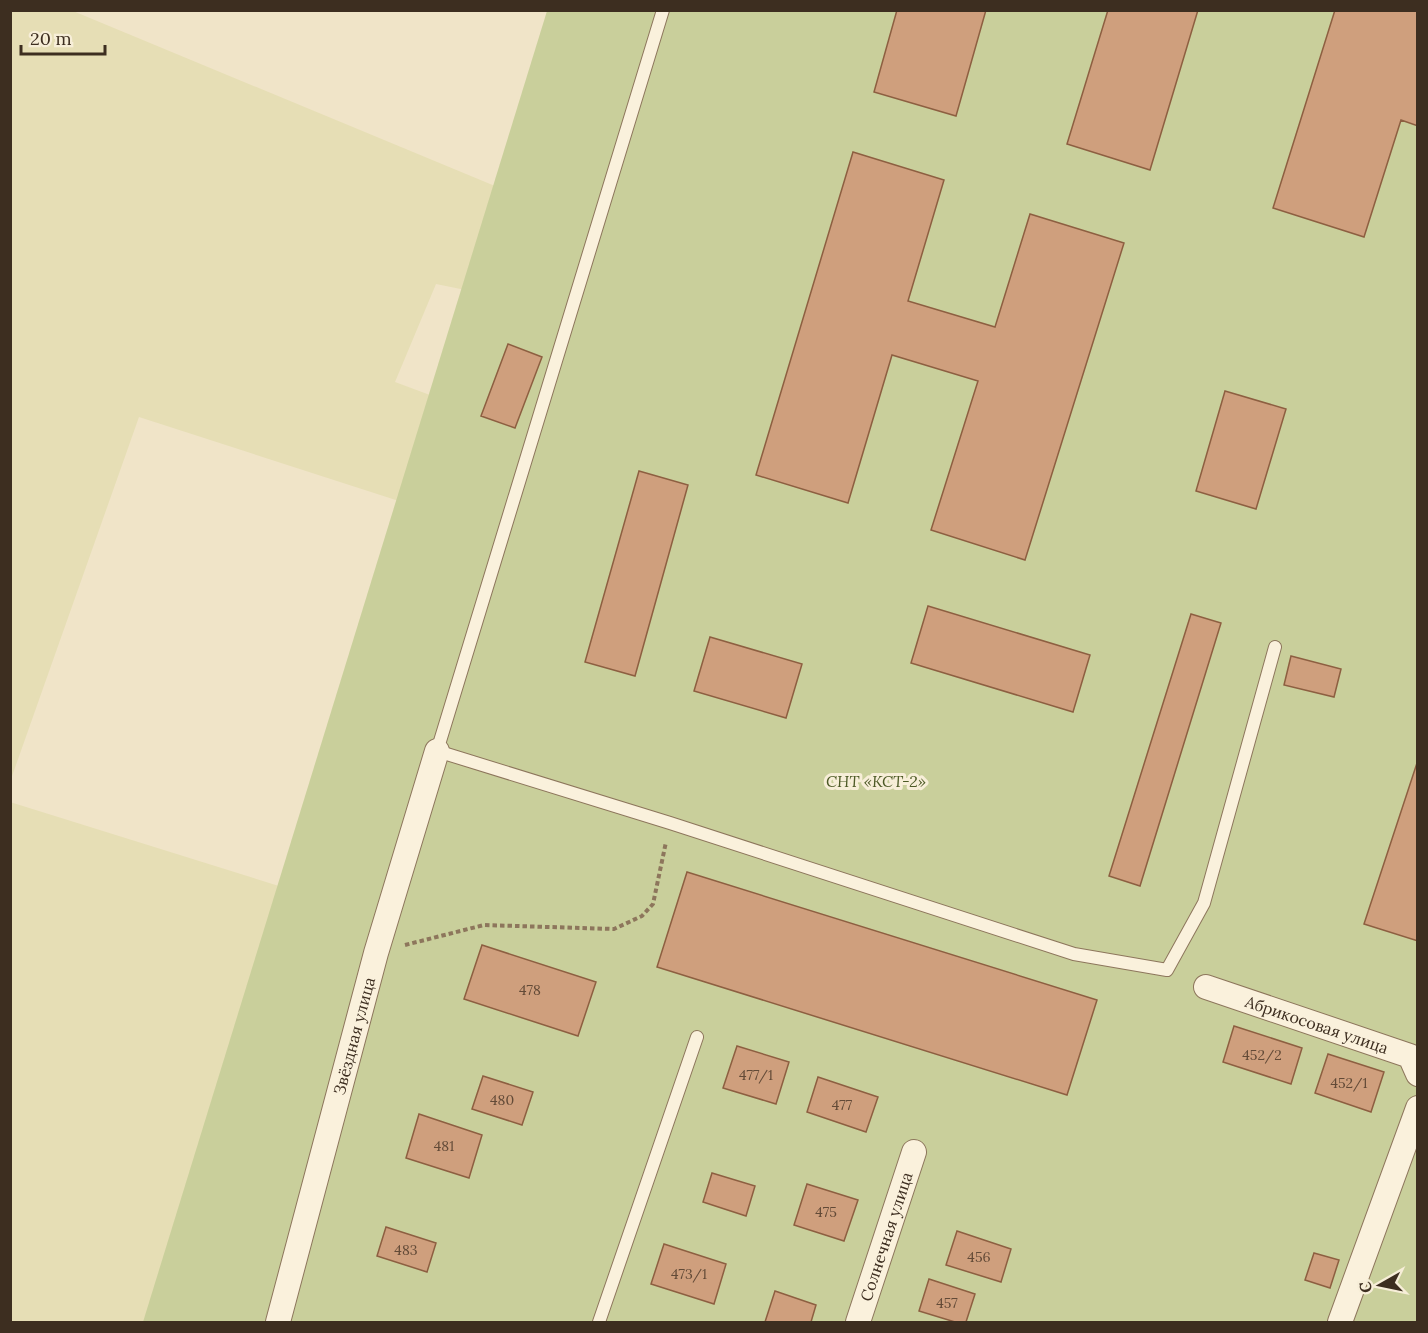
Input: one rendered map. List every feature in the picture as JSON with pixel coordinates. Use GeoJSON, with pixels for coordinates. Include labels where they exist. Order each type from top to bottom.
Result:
{"type":"FeatureCollection","features":[{"type":"Feature","properties":{"kind":"street","name":"Звёздная улица"},"geometry":{"type":"LineString","coordinates":[[278,1323],[376,953],[437,751]]}},
{"type":"Feature","properties":{"kind":"street","name":"Абрикосовая улица"},"geometry":{"type":"LineString","coordinates":[[1206,987],[1410,1056],[1418,1074]]}},
{"type":"Feature","properties":{"kind":"street"},"geometry":{"type":"LineString","coordinates":[[1340,1323],[1408,1164],[1418,1108]]}},
{"type":"Feature","properties":{"kind":"street","name":"Солнечная улица"},"geometry":{"type":"LineString","coordinates":[[858,1323],[914,1152]]}},
{"type":"Feature","properties":{"kind":"lane"},"geometry":{"type":"LineString","coordinates":[[663,10],[437,751],[670,823],[1074,954],[1167,970],[1204,903],[1275,647]]}},
{"type":"Feature","properties":{"kind":"lane"},"geometry":{"type":"LineString","coordinates":[[599,1323],[697,1037]]}},
{"type":"Feature","properties":{"kind":"path"},"geometry":{"type":"LineString","coordinates":[[376,953],[484,925],[614,929],[642,916],[653,904],[670,823]]}},
{"type":"Feature","properties":{"kind":"shaded area"},"geometry":{"type":"Polygon","coordinates":[[[11,11],[73,11],[555,211],[525,302],[436,284],[395,382],[508,424],[467,523],[139,417],[11,779],[11,11]]]}},
{"type":"Feature","properties":{"kind":"shaded area"},"geometry":{"type":"Polygon","coordinates":[[[10,802],[359,911],[257,1322],[11,1322],[10,802]]]}},
{"type":"Feature","properties":{"kind":"green space","name":"СНТ «КСТ-2»"},"geometry":{"type":"Polygon","coordinates":[[[547,11],[1417,11],[1417,1322],[143,1322],[547,11]]]}},
{"type":"Feature","properties":{"kind":"building"},"geometry":{"type":"Polygon","coordinates":[[[897,10],[986,10],[956,116],[874,92],[897,10]]]}},
{"type":"Feature","properties":{"kind":"building"},"geometry":{"type":"Polygon","coordinates":[[[1108,10],[1198,10],[1150,170],[1067,144],[1108,10]]]}},
{"type":"Feature","properties":{"kind":"building"},"geometry":{"type":"Polygon","coordinates":[[[1335,10],[1418,10],[1418,126],[1401,120],[1364,237],[1273,208],[1335,10]]]}},
{"type":"Feature","properties":{"kind":"building"},"geometry":{"type":"Polygon","coordinates":[[[853,152],[944,180],[908,301],[995,327],[1030,214],[1124,243],[1025,560],[931,530],[978,381],[892,355],[848,503],[756,475],[853,152]]]}},
{"type":"Feature","properties":{"kind":"building"},"geometry":{"type":"Polygon","coordinates":[[[508,344],[542,357],[515,428],[481,416],[508,344]]]}},
{"type":"Feature","properties":{"kind":"building"},"geometry":{"type":"Polygon","coordinates":[[[1225,391],[1286,409],[1256,509],[1196,491],[1225,391]]]}},
{"type":"Feature","properties":{"kind":"building"},"geometry":{"type":"Polygon","coordinates":[[[639,471],[688,485],[635,676],[585,662],[639,471]]]}},
{"type":"Feature","properties":{"kind":"building"},"geometry":{"type":"Polygon","coordinates":[[[928,606],[1090,655],[1073,712],[911,663],[928,606]]]}},
{"type":"Feature","properties":{"kind":"building"},"geometry":{"type":"Polygon","coordinates":[[[1191,614],[1221,623],[1140,886],[1109,876],[1191,614]]]}},
{"type":"Feature","properties":{"kind":"building"},"geometry":{"type":"Polygon","coordinates":[[[710,637],[802,664],[786,718],[694,691],[710,637]]]}},
{"type":"Feature","properties":{"kind":"building"},"geometry":{"type":"Polygon","coordinates":[[[1291,656],[1341,669],[1334,697],[1284,685],[1291,656]]]}},
{"type":"Feature","properties":{"kind":"building"},"geometry":{"type":"Polygon","coordinates":[[[1418,760],[1418,941],[1364,924],[1418,760]]]}},
{"type":"Feature","properties":{"kind":"building"},"geometry":{"type":"Polygon","coordinates":[[[687,872],[1097,1000],[1067,1095],[657,967],[687,872]]]}},
{"type":"Feature","properties":{"kind":"building"},"geometry":{"type":"Polygon","coordinates":[[[482,945],[596,982],[578,1036],[464,999],[482,945]]]}},
{"type":"Feature","properties":{"kind":"building"},"geometry":{"type":"Polygon","coordinates":[[[1234,1026],[1302,1048],[1291,1084],[1223,1062],[1234,1026]]]}},
{"type":"Feature","properties":{"kind":"building"},"geometry":{"type":"Polygon","coordinates":[[[737,1046],[789,1062],[776,1104],[723,1088],[737,1046]]]}},
{"type":"Feature","properties":{"kind":"building"},"geometry":{"type":"Polygon","coordinates":[[[1328,1054],[1384,1072],[1371,1112],[1315,1093],[1328,1054]]]}},
{"type":"Feature","properties":{"kind":"building"},"geometry":{"type":"Polygon","coordinates":[[[483,1076],[533,1092],[522,1125],[472,1109],[483,1076]]]}},
{"type":"Feature","properties":{"kind":"building"},"geometry":{"type":"Polygon","coordinates":[[[818,1077],[878,1097],[866,1132],[807,1112],[818,1077]]]}},
{"type":"Feature","properties":{"kind":"building"},"geometry":{"type":"Polygon","coordinates":[[[419,1114],[482,1135],[469,1178],[406,1158],[419,1114]]]}},
{"type":"Feature","properties":{"kind":"building"},"geometry":{"type":"Polygon","coordinates":[[[712,1173],[755,1186],[746,1216],[703,1202],[712,1173]]]}},
{"type":"Feature","properties":{"kind":"building"},"geometry":{"type":"Polygon","coordinates":[[[807,1184],[858,1200],[844,1241],[794,1225],[807,1184]]]}},
{"type":"Feature","properties":{"kind":"building"},"geometry":{"type":"Polygon","coordinates":[[[386,1227],[436,1243],[427,1272],[377,1256],[386,1227]]]}},
{"type":"Feature","properties":{"kind":"building"},"geometry":{"type":"Polygon","coordinates":[[[957,1231],[1011,1249],[1001,1282],[946,1265],[957,1231]]]}},
{"type":"Feature","properties":{"kind":"building"},"geometry":{"type":"Polygon","coordinates":[[[664,1244],[726,1264],[714,1304],[651,1284],[664,1244]]]}},
{"type":"Feature","properties":{"kind":"building"},"geometry":{"type":"Polygon","coordinates":[[[1314,1253],[1339,1260],[1330,1288],[1305,1280],[1314,1253]]]}},
{"type":"Feature","properties":{"kind":"building"},"geometry":{"type":"Polygon","coordinates":[[[929,1279],[975,1294],[966,1322],[955,1322],[919,1311],[929,1279]]]}},
{"type":"Feature","properties":{"kind":"building"},"geometry":{"type":"Polygon","coordinates":[[[775,1291],[816,1305],[811,1322],[765,1322],[775,1291]]]}}]}
